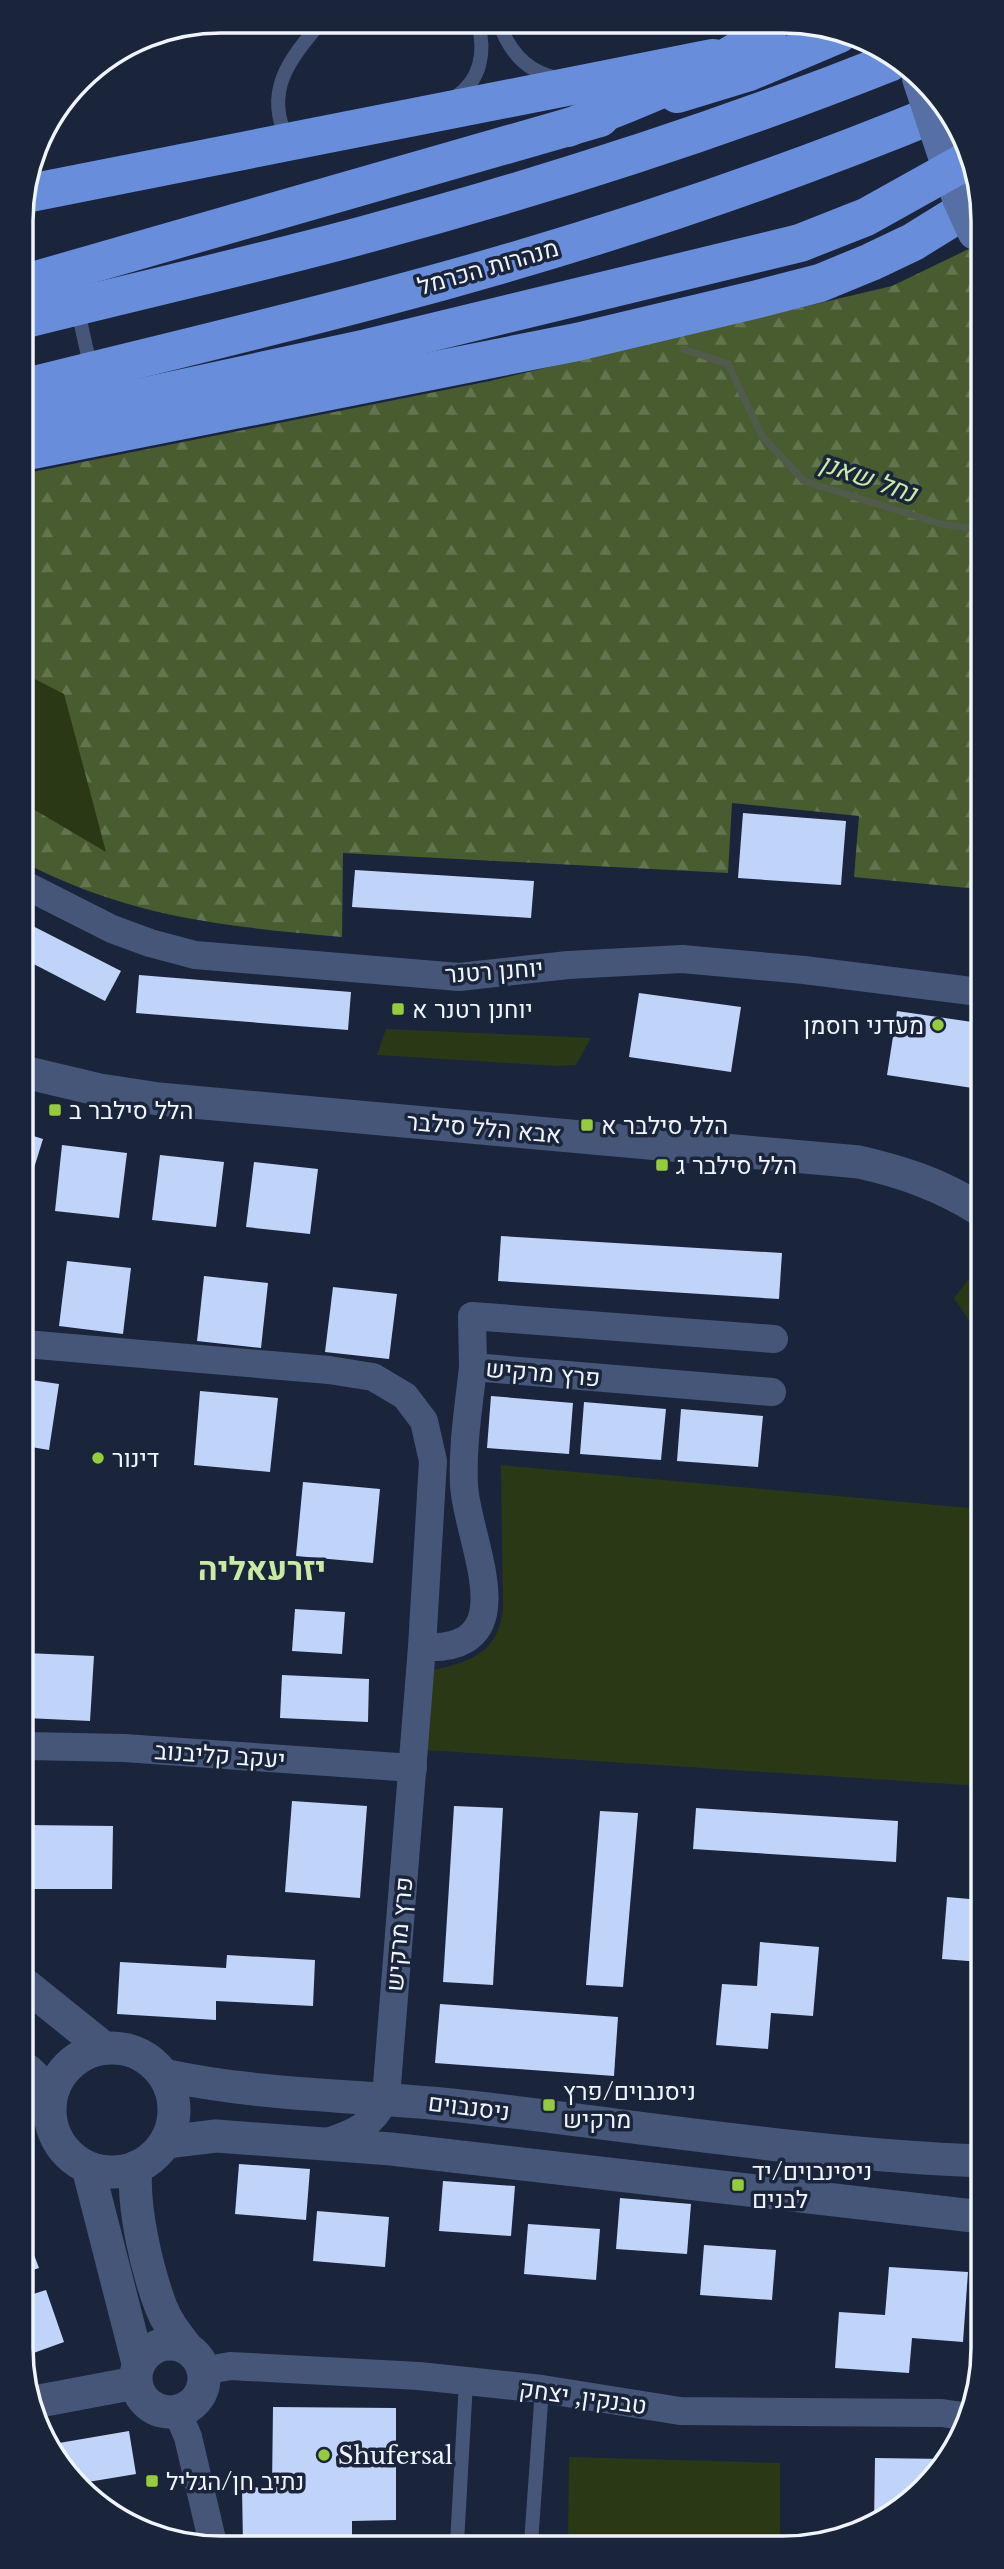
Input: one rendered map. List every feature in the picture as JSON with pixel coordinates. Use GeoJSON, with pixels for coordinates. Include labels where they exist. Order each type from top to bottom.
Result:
{"type":"FeatureCollection","features":[{"type":"Feature","properties":{"kind":"highway"},"geometry":{"type":"LineString","coordinates":[[36,192],[597,81],[777,34]]}},
{"type":"Feature","properties":{"kind":"highway"},"geometry":{"type":"LineString","coordinates":[[568,128],[703,69],[752,42],[777,34]]}},
{"type":"Feature","properties":{"kind":"highway"},"geometry":{"type":"LineString","coordinates":[[34,313],[74,288],[749,72],[827,39]]}},
{"type":"Feature","properties":{"kind":"highway"},"geometry":{"type":"LineString","coordinates":[[34,285],[74,288],[365,235],[621,160],[756,114],[885,64]]}},
{"type":"Feature","properties":{"kind":"highway","name":"מנהרות הכרמל"},"geometry":{"type":"LineString","coordinates":[[34,385],[381,298],[631,225],[936,113]]}},
{"type":"Feature","properties":{"kind":"highway"},"geometry":{"type":"LineString","coordinates":[[34,420],[367,348],[787,247],[866,217],[961,164]]}},
{"type":"Feature","properties":{"kind":"highway"},"geometry":{"type":"LineString","coordinates":[[34,451],[576,342],[820,283],[913,242],[970,207]]}},
{"type":"Feature","properties":{"kind":"main road"},"geometry":{"type":"LineString","coordinates":[[930,104],[971,220]]}},
{"type":"Feature","properties":{"kind":"street","name":"יוחנן רטנר"},"geometry":{"type":"LineString","coordinates":[[34,889],[111,929],[150,943],[195,954],[459,976],[568,965],[682,959],[971,991]]}},
{"type":"Feature","properties":{"kind":"street","name":"אבא הלל סילבר"},"geometry":{"type":"LineString","coordinates":[[34,1075],[100,1090],[159,1099],[859,1162],[904,1172],[971,1204]]}},
{"type":"Feature","properties":{"kind":"street"},"geometry":{"type":"LineString","coordinates":[[472,1367],[472,1316],[774,1339]]}},
{"type":"Feature","properties":{"kind":"street","name":"פרץ מרקיש"},"geometry":{"type":"LineString","coordinates":[[33,1345],[329,1370],[373,1377],[405,1396],[424,1421],[433,1461],[422,1647],[386,2097],[372,2122],[357,2132],[324,2143]]}},
{"type":"Feature","properties":{"kind":"street","name":"פרץ מרקיש"},"geometry":{"type":"LineString","coordinates":[[422,1647],[441,1648],[460,1642],[477,1631],[484,1612],[485,1588],[464,1485],[472,1367],[772,1392]]}},
{"type":"Feature","properties":{"kind":"street","name":"יעקב קליבנוב"},"geometry":{"type":"LineString","coordinates":[[33,1746],[124,1748],[413,1768]]}},
{"type":"Feature","properties":{"kind":"street"},"geometry":{"type":"LineString","coordinates":[[33,1991],[104,2048]]}},
{"type":"Feature","properties":{"kind":"street"},"geometry":{"type":"LineString","coordinates":[[104,2048],[138,2052],[153,2062],[164,2075],[175,2108],[166,2141],[153,2157],[136,2167],[112,2172],[88,2168],[66,2152],[54,2134],[49,2113],[51,2093],[59,2075],[71,2062],[86,2052],[104,2048]]}},
{"type":"Feature","properties":{"kind":"street","name":"ניסנבוים"},"geometry":{"type":"LineString","coordinates":[[164,2075],[211,2085],[386,2097],[970,2160]]}},
{"type":"Feature","properties":{"kind":"street"},"geometry":{"type":"LineString","coordinates":[[33,2076],[51,2093]]}},
{"type":"Feature","properties":{"kind":"street","name":"ניסנבוים"},"geometry":{"type":"LineString","coordinates":[[166,2141],[216,2136],[324,2143],[970,2216]]}},
{"type":"Feature","properties":{"kind":"street"},"geometry":{"type":"LineString","coordinates":[[941,2159],[970,2150]]}},
{"type":"Feature","properties":{"kind":"street"},"geometry":{"type":"LineString","coordinates":[[88,2168],[144,2401],[152,2408],[177,2411],[192,2404],[198,2396],[196,2360],[171,2327],[161,2307],[136,2209],[136,2167]]}},
{"type":"Feature","properties":{"kind":"street"},"geometry":{"type":"LineString","coordinates":[[137,2373],[145,2354],[165,2343],[196,2360]]}},
{"type":"Feature","properties":{"kind":"street","name":"טבנקין, יצחק"},"geometry":{"type":"LineString","coordinates":[[196,2360],[230,2366],[419,2376],[542,2389],[681,2411],[942,2413],[958,2415]]}},
{"type":"Feature","properties":{"kind":"street"},"geometry":{"type":"LineString","coordinates":[[41,2400],[137,2373]]}},
{"type":"Feature","properties":{"kind":"street"},"geometry":{"type":"LineString","coordinates":[[177,2411],[188,2437],[211,2535]]}},
{"type":"Feature","properties":{"kind":"lane"},"geometry":{"type":"LineString","coordinates":[[503,33],[523,63],[553,78],[597,81]]}},
{"type":"Feature","properties":{"kind":"lane"},"geometry":{"type":"LineString","coordinates":[[289,142],[277,115],[278,90],[292,58],[311,34]]}},
{"type":"Feature","properties":{"kind":"lane"},"geometry":{"type":"LineString","coordinates":[[414,119],[461,93],[471,84],[479,70],[482,48],[480,34]]}},
{"type":"Feature","properties":{"kind":"lane"},"geometry":{"type":"LineString","coordinates":[[74,288],[91,370]]}},
{"type":"Feature","properties":{"kind":"lane"},"geometry":{"type":"LineString","coordinates":[[457,2536],[466,2382]]}},
{"type":"Feature","properties":{"kind":"lane"},"geometry":{"type":"LineString","coordinates":[[532,2536],[542,2389]]}},
{"type":"Feature","properties":{"kind":"green space"},"geometry":{"type":"Polygon","coordinates":[[[971,248],[971,888],[854,877],[859,816],[732,803],[728,873],[343,853],[342,937],[257,929],[179,916],[102,896],[34,867],[34,472],[490,381],[892,286],[971,248]]]}},
{"type":"Feature","properties":{"kind":"green space"},"geometry":{"type":"Polygon","coordinates":[[[34,679],[64,694],[106,852],[34,809],[34,679]]]}},
{"type":"Feature","properties":{"kind":"green space"},"geometry":{"type":"Polygon","coordinates":[[[386,1029],[591,1038],[576,1065],[558,1066],[377,1055],[386,1029]]]}},
{"type":"Feature","properties":{"kind":"green space"},"geometry":{"type":"Polygon","coordinates":[[[971,1277],[970,1322],[954,1298],[971,1277]]]}},
{"type":"Feature","properties":{"kind":"green space"},"geometry":{"type":"Polygon","coordinates":[[[501,1465],[970,1508],[970,1785],[426,1750],[434,1670],[472,1658],[489,1645],[496,1635],[503,1609],[501,1465]]]}},
{"type":"Feature","properties":{"kind":"green space"},"geometry":{"type":"Polygon","coordinates":[[[569,2457],[780,2463],[780,2536],[568,2536],[569,2457]]]}},
{"type":"Feature","properties":{"kind":"building"},"geometry":{"type":"Polygon","coordinates":[[[743,813],[846,821],[841,885],[738,878],[743,813]]]}},
{"type":"Feature","properties":{"kind":"building"},"geometry":{"type":"Polygon","coordinates":[[[355,870],[534,881],[531,918],[352,907],[355,870]]]}},
{"type":"Feature","properties":{"kind":"building"},"geometry":{"type":"Polygon","coordinates":[[[34,926],[121,971],[105,1001],[34,964],[34,926]]]}},
{"type":"Feature","properties":{"kind":"building"},"geometry":{"type":"Polygon","coordinates":[[[139,975],[351,992],[348,1030],[136,1013],[139,975]]]}},
{"type":"Feature","properties":{"kind":"building"},"geometry":{"type":"Polygon","coordinates":[[[639,993],[741,1007],[731,1072],[629,1057],[639,993]]]}},
{"type":"Feature","properties":{"kind":"building"},"geometry":{"type":"Polygon","coordinates":[[[897,1011],[971,1022],[971,1088],[887,1075],[897,1011]]]}},
{"type":"Feature","properties":{"kind":"building"},"geometry":{"type":"Polygon","coordinates":[[[34,1136],[43,1139],[34,1169],[34,1136]]]}},
{"type":"Feature","properties":{"kind":"building"},"geometry":{"type":"Polygon","coordinates":[[[62,1145],[127,1153],[119,1218],[55,1211],[62,1145]]]}},
{"type":"Feature","properties":{"kind":"building"},"geometry":{"type":"Polygon","coordinates":[[[160,1155],[224,1162],[216,1227],[152,1220],[160,1155]]]}},
{"type":"Feature","properties":{"kind":"building"},"geometry":{"type":"Polygon","coordinates":[[[254,1162],[318,1169],[310,1234],[246,1227],[254,1162]]]}},
{"type":"Feature","properties":{"kind":"building"},"geometry":{"type":"Polygon","coordinates":[[[501,1236],[782,1253],[779,1299],[498,1281],[501,1236]]]}},
{"type":"Feature","properties":{"kind":"building"},"geometry":{"type":"Polygon","coordinates":[[[67,1261],[131,1268],[123,1334],[59,1326],[67,1261]]]}},
{"type":"Feature","properties":{"kind":"building"},"geometry":{"type":"Polygon","coordinates":[[[204,1276],[268,1283],[261,1348],[197,1341],[204,1276]]]}},
{"type":"Feature","properties":{"kind":"building"},"geometry":{"type":"Polygon","coordinates":[[[333,1287],[397,1294],[389,1359],[325,1352],[333,1287]]]}},
{"type":"Feature","properties":{"kind":"building"},"geometry":{"type":"Polygon","coordinates":[[[33,1380],[59,1384],[49,1450],[33,1447],[33,1380]]]}},
{"type":"Feature","properties":{"kind":"building"},"geometry":{"type":"Polygon","coordinates":[[[200,1391],[278,1398],[270,1472],[194,1465],[200,1391]]]}},
{"type":"Feature","properties":{"kind":"building"},"geometry":{"type":"Polygon","coordinates":[[[491,1396],[573,1403],[569,1454],[487,1448],[491,1396]]]}},
{"type":"Feature","properties":{"kind":"building"},"geometry":{"type":"Polygon","coordinates":[[[584,1402],[666,1409],[661,1460],[580,1454],[584,1402]]]}},
{"type":"Feature","properties":{"kind":"building"},"geometry":{"type":"Polygon","coordinates":[[[681,1409],[763,1416],[758,1467],[677,1461],[681,1409]]]}},
{"type":"Feature","properties":{"kind":"building"},"geometry":{"type":"Polygon","coordinates":[[[303,1482],[380,1489],[373,1563],[296,1556],[303,1482]]]}},
{"type":"Feature","properties":{"kind":"building"},"geometry":{"type":"Polygon","coordinates":[[[295,1609],[345,1612],[342,1654],[292,1651],[295,1609]]]}},
{"type":"Feature","properties":{"kind":"building"},"geometry":{"type":"Polygon","coordinates":[[[33,1653],[94,1656],[90,1721],[33,1718],[33,1653]]]}},
{"type":"Feature","properties":{"kind":"building"},"geometry":{"type":"Polygon","coordinates":[[[282,1675],[369,1679],[368,1722],[280,1718],[282,1675]]]}},
{"type":"Feature","properties":{"kind":"building"},"geometry":{"type":"Polygon","coordinates":[[[292,1801],[367,1806],[360,1898],[285,1892],[292,1801]]]}},
{"type":"Feature","properties":{"kind":"building"},"geometry":{"type":"Polygon","coordinates":[[[454,1806],[503,1808],[493,1985],[443,1982],[454,1806]]]}},
{"type":"Feature","properties":{"kind":"building"},"geometry":{"type":"Polygon","coordinates":[[[696,1808],[898,1821],[896,1862],[693,1849],[696,1808]]]}},
{"type":"Feature","properties":{"kind":"building"},"geometry":{"type":"Polygon","coordinates":[[[600,1811],[638,1813],[623,1987],[586,1985],[600,1811]]]}},
{"type":"Feature","properties":{"kind":"building"},"geometry":{"type":"Polygon","coordinates":[[[33,1825],[113,1826],[112,1889],[33,1889],[33,1825]]]}},
{"type":"Feature","properties":{"kind":"building"},"geometry":{"type":"Polygon","coordinates":[[[947,1897],[970,1899],[970,1961],[942,1959],[947,1897]]]}},
{"type":"Feature","properties":{"kind":"building"},"geometry":{"type":"Polygon","coordinates":[[[760,1942],[819,1947],[813,2016],[771,2013],[768,2049],[716,2045],[722,1984],[757,1986],[760,1942]]]}},
{"type":"Feature","properties":{"kind":"building"},"geometry":{"type":"Polygon","coordinates":[[[227,1955],[315,1960],[313,2006],[216,2001],[216,2020],[117,2014],[120,1962],[226,1968],[227,1955]]]}},
{"type":"Feature","properties":{"kind":"building"},"geometry":{"type":"Polygon","coordinates":[[[440,2004],[618,2017],[614,2076],[435,2063],[440,2004]]]}},
{"type":"Feature","properties":{"kind":"building"},"geometry":{"type":"Polygon","coordinates":[[[239,2164],[310,2169],[306,2220],[235,2214],[239,2164]]]}},
{"type":"Feature","properties":{"kind":"building"},"geometry":{"type":"Polygon","coordinates":[[[443,2181],[515,2186],[511,2236],[439,2231],[443,2181]]]}},
{"type":"Feature","properties":{"kind":"building"},"geometry":{"type":"Polygon","coordinates":[[[620,2198],[691,2204],[687,2254],[616,2249],[620,2198]]]}},
{"type":"Feature","properties":{"kind":"building"},"geometry":{"type":"Polygon","coordinates":[[[317,2211],[389,2217],[385,2267],[313,2261],[317,2211]]]}},
{"type":"Feature","properties":{"kind":"building"},"geometry":{"type":"Polygon","coordinates":[[[528,2224],[600,2229],[596,2280],[524,2274],[528,2224]]]}},
{"type":"Feature","properties":{"kind":"building"},"geometry":{"type":"Polygon","coordinates":[[[704,2245],[776,2250],[772,2300],[700,2295],[704,2245]]]}},
{"type":"Feature","properties":{"kind":"building"},"geometry":{"type":"Polygon","coordinates":[[[33,2252],[39,2268],[33,2270],[33,2252]]]}},
{"type":"Feature","properties":{"kind":"building"},"geometry":{"type":"Polygon","coordinates":[[[889,2267],[968,2272],[963,2342],[912,2338],[909,2373],[835,2368],[839,2312],[885,2315],[889,2267]]]}},
{"type":"Feature","properties":{"kind":"building"},"geometry":{"type":"Polygon","coordinates":[[[46,2290],[64,2342],[33,2353],[33,2348],[33,2294],[46,2290]]]}},
{"type":"Feature","properties":{"kind":"building"},"geometry":{"type":"Polygon","coordinates":[[[273,2407],[396,2408],[396,2520],[352,2521],[352,2536],[243,2536],[242,2488],[272,2487],[273,2407]]]}},
{"type":"Feature","properties":{"kind":"building"},"geometry":{"type":"Polygon","coordinates":[[[129,2431],[136,2474],[89,2482],[59,2443],[129,2431]]]}},
{"type":"Feature","properties":{"kind":"building"},"geometry":{"type":"Polygon","coordinates":[[[875,2458],[934,2459],[916,2481],[874,2512],[875,2458]]]}},
{"type":"Feature","properties":{"kind":"waterway","name":"נחל שאנן"},"geometry":{"type":"LineString","coordinates":[[683,349],[728,364],[762,436],[804,481],[941,524],[971,528]]}},
{"type":"Feature","properties":{"kind":"place","name":"יוחנן רטנר א"},"geometry":{"type":"Point","coordinates":[398,1009]}},
{"type":"Feature","properties":{"kind":"place","name":"מעדני רוסמן"},"geometry":{"type":"Point","coordinates":[938,1025]}},
{"type":"Feature","properties":{"kind":"place","name":"הלל סילבר ב"},"geometry":{"type":"Point","coordinates":[55,1110]}},
{"type":"Feature","properties":{"kind":"place","name":"הלל סילבר א"},"geometry":{"type":"Point","coordinates":[587,1125]}},
{"type":"Feature","properties":{"kind":"place","name":"הלל סילבר ג"},"geometry":{"type":"Point","coordinates":[662,1165]}},
{"type":"Feature","properties":{"kind":"place","name":"דינור"},"geometry":{"type":"Point","coordinates":[98,1458]}},
{"type":"Feature","properties":{"kind":"place","name":"ניסנבוים/פרץ מרקיש"},"geometry":{"type":"Point","coordinates":[549,2105]}},
{"type":"Feature","properties":{"kind":"place","name":"ניסינבוים/יד לבנים"},"geometry":{"type":"Point","coordinates":[738,2185]}},
{"type":"Feature","properties":{"kind":"place","name":"Shufersal"},"geometry":{"type":"Point","coordinates":[324,2455]}},
{"type":"Feature","properties":{"kind":"place","name":"נתיב חן/הגליל"},"geometry":{"type":"Point","coordinates":[152,2481]}},
{"type":"Feature","properties":{"kind":"district","name":"יזרעאליה"},"geometry":{"type":"Point","coordinates":[262,1569]}}]}
